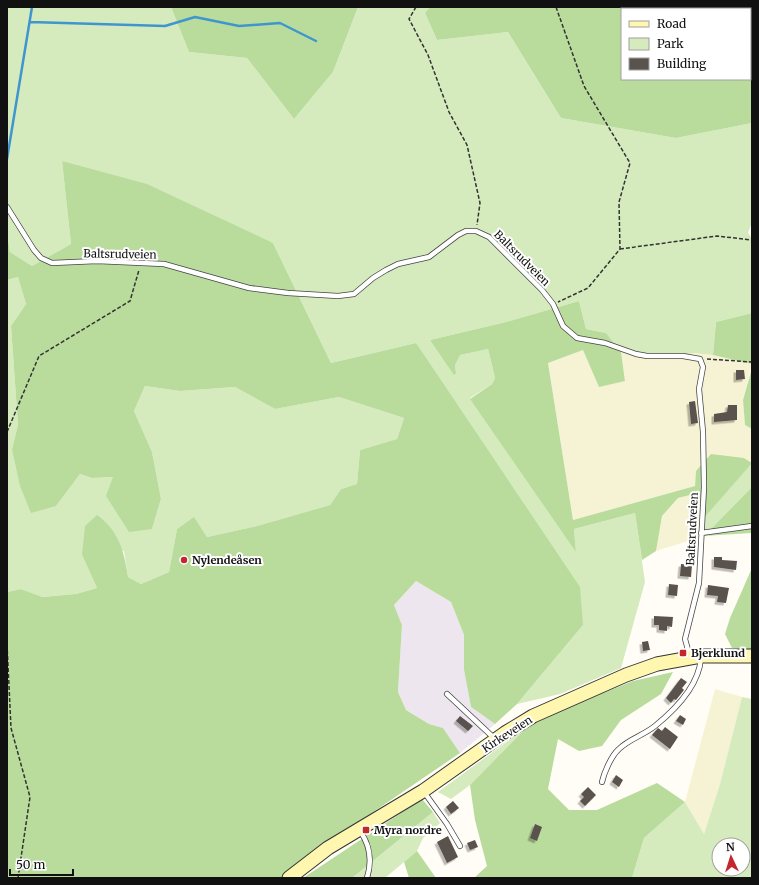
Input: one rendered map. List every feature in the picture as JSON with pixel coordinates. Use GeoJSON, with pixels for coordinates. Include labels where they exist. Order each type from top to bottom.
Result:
{"type":"FeatureCollection","features":[{"type":"Feature","properties":{"kind":"main road","name":"Kirkeveien"},"geometry":{"type":"LineString","coordinates":[[289,878],[311,860],[423,791],[495,740],[533,716],[626,675],[657,664],[696,657],[752,656]]}},
{"type":"Feature","properties":{"kind":"lane","name":"Baltsrudveien"},"geometry":{"type":"LineString","coordinates":[[7,207],[34,250],[41,258],[49,262],[61,264],[97,260],[164,264],[229,283],[257,289],[288,293],[349,296],[356,293],[373,278],[386,270],[398,264],[429,258],[458,235],[466,231],[476,231],[489,237],[542,290],[553,304],[563,326],[577,338],[606,343],[636,354],[648,356],[683,356],[700,359],[703,367],[699,389],[703,432],[704,487],[700,533],[699,583],[685,639],[696,657]]}},
{"type":"Feature","properties":{"kind":"lane"},"geometry":{"type":"LineString","coordinates":[[700,533],[752,526]]}},
{"type":"Feature","properties":{"kind":"lane"},"geometry":{"type":"LineString","coordinates":[[602,782],[618,749],[655,726],[675,707],[690,689],[698,674],[696,657]]}},
{"type":"Feature","properties":{"kind":"lane"},"geometry":{"type":"LineString","coordinates":[[447,694],[495,740]]}},
{"type":"Feature","properties":{"kind":"lane"},"geometry":{"type":"LineString","coordinates":[[423,791],[447,824],[460,846]]}},
{"type":"Feature","properties":{"kind":"lane"},"geometry":{"type":"LineString","coordinates":[[359,830],[369,852],[370,869],[367,878]]}},
{"type":"Feature","properties":{"kind":"path"},"geometry":{"type":"LineString","coordinates":[[416,7],[409,19],[428,55],[449,112],[467,145],[480,203],[476,231]]}},
{"type":"Feature","properties":{"kind":"path"},"geometry":{"type":"LineString","coordinates":[[553,304],[588,288],[620,249],[619,202],[630,163],[584,86],[556,7]]}},
{"type":"Feature","properties":{"kind":"path"},"geometry":{"type":"LineString","coordinates":[[620,249],[716,236],[752,240]]}},
{"type":"Feature","properties":{"kind":"path"},"geometry":{"type":"LineString","coordinates":[[7,432],[40,356],[130,301],[141,262]]}},
{"type":"Feature","properties":{"kind":"path"},"geometry":{"type":"LineString","coordinates":[[700,359],[752,362]]}},
{"type":"Feature","properties":{"kind":"path"},"geometry":{"type":"LineString","coordinates":[[7,644],[11,728],[30,797],[18,878]]}},
{"type":"Feature","properties":{"kind":"shaded area"},"geometry":{"type":"Polygon","coordinates":[[[583,350],[625,381],[621,352],[640,358],[665,358],[694,353],[713,355],[752,364],[743,400],[745,425],[752,429],[752,463],[744,458],[696,471],[695,486],[573,520],[548,363],[583,350]]]}},
{"type":"Feature","properties":{"kind":"shaded area"},"geometry":{"type":"Polygon","coordinates":[[[698,493],[705,517],[704,536],[656,551],[662,516],[678,498],[698,493]]]}},
{"type":"Feature","properties":{"kind":"shaded area"},"geometry":{"type":"Polygon","coordinates":[[[416,581],[451,602],[464,635],[464,670],[471,707],[495,724],[460,753],[443,728],[429,724],[406,710],[398,692],[402,625],[394,605],[416,581]]]}},
{"type":"Feature","properties":{"kind":"shaded area"},"geometry":{"type":"Polygon","coordinates":[[[715,689],[742,697],[720,784],[704,834],[685,802],[715,689]]]}},
{"type":"Feature","properties":{"kind":"green space"},"geometry":{"type":"Polygon","coordinates":[[[7,7],[171,7],[189,52],[247,58],[294,119],[333,72],[358,7],[430,7],[425,13],[437,40],[508,32],[561,118],[676,138],[752,123],[752,222],[748,233],[752,238],[752,313],[716,322],[713,355],[694,353],[665,358],[640,358],[621,352],[606,333],[586,329],[579,301],[506,322],[430,340],[456,373],[455,365],[459,355],[488,349],[495,378],[492,384],[470,398],[576,551],[574,529],[635,513],[645,582],[621,668],[560,694],[517,704],[583,625],[416,343],[331,363],[273,243],[62,161],[71,244],[32,266],[10,252],[7,233],[7,7]]]}},
{"type":"Feature","properties":{"kind":"green space"},"geometry":{"type":"Polygon","coordinates":[[[171,7],[358,7],[333,72],[294,119],[247,58],[189,52],[171,7]]]}},
{"type":"Feature","properties":{"kind":"green space"},"geometry":{"type":"Polygon","coordinates":[[[430,7],[752,7],[752,123],[676,138],[561,118],[508,32],[437,40],[425,13],[430,7]]]}},
{"type":"Feature","properties":{"kind":"green space"},"geometry":{"type":"Polygon","coordinates":[[[62,161],[147,184],[273,243],[331,363],[416,343],[580,587],[583,625],[517,704],[495,724],[471,707],[464,670],[464,635],[451,602],[416,581],[394,605],[402,625],[398,692],[406,710],[429,724],[443,728],[460,753],[335,838],[282,878],[7,878],[7,592],[21,589],[42,597],[76,594],[97,588],[82,555],[85,526],[97,515],[111,528],[119,542],[125,559],[128,577],[141,584],[169,572],[177,529],[194,517],[207,537],[257,526],[330,505],[341,489],[357,484],[360,450],[397,439],[404,418],[339,397],[275,409],[235,387],[180,391],[145,386],[134,411],[152,452],[161,499],[152,529],[129,532],[106,496],[113,477],[92,478],[80,474],[56,506],[31,513],[20,486],[12,449],[18,425],[11,326],[26,304],[18,277],[7,280],[7,233],[10,252],[32,266],[71,244],[62,161]]]}},
{"type":"Feature","properties":{"kind":"green space"},"geometry":{"type":"Polygon","coordinates":[[[18,277],[26,304],[11,326],[18,425],[12,449],[56,506],[80,474],[92,478],[114,477],[152,529],[161,499],[152,452],[134,411],[145,386],[180,391],[235,387],[275,409],[339,397],[404,418],[397,439],[360,450],[357,484],[341,489],[330,505],[257,526],[207,537],[194,518],[177,529],[169,572],[141,584],[128,577],[124,551],[82,555],[97,588],[76,594],[41,597],[21,589],[7,592],[7,280],[18,277]]]}},
{"type":"Feature","properties":{"kind":"green space"},"geometry":{"type":"Polygon","coordinates":[[[579,301],[586,329],[606,333],[621,352],[625,381],[599,387],[583,350],[548,363],[573,520],[695,486],[696,471],[711,454],[744,458],[752,463],[705,517],[698,493],[678,498],[662,516],[656,551],[642,560],[635,513],[574,529],[576,552],[470,399],[492,384],[495,378],[488,349],[460,355],[455,365],[456,373],[454,375],[430,340],[506,322],[579,301]]]}},
{"type":"Feature","properties":{"kind":"green space"},"geometry":{"type":"Polygon","coordinates":[[[752,313],[752,364],[713,355],[716,322],[752,313]]]}},
{"type":"Feature","properties":{"kind":"green space"},"geometry":{"type":"Polygon","coordinates":[[[752,368],[752,429],[745,425],[743,400],[752,368]]]}},
{"type":"Feature","properties":{"kind":"green space"},"geometry":{"type":"Polygon","coordinates":[[[752,462],[752,487],[704,536],[705,517],[752,462]]]}},
{"type":"Feature","properties":{"kind":"green space"},"geometry":{"type":"Polygon","coordinates":[[[752,487],[751,533],[704,536],[752,487]]]}},
{"type":"Feature","properties":{"kind":"green space"},"geometry":{"type":"Polygon","coordinates":[[[752,568],[752,650],[732,648],[725,634],[730,618],[752,568]]]}},
{"type":"Feature","properties":{"kind":"green space"},"geometry":{"type":"Polygon","coordinates":[[[673,672],[661,694],[621,720],[602,746],[579,751],[558,739],[548,789],[569,810],[597,810],[657,783],[685,802],[644,838],[632,878],[474,878],[487,866],[475,820],[470,785],[527,727],[573,705],[633,681],[673,672]]]}},
{"type":"Feature","properties":{"kind":"green space"},"geometry":{"type":"Polygon","coordinates":[[[742,697],[752,699],[752,878],[632,878],[644,838],[685,802],[704,834],[720,784],[742,697]]]}},
{"type":"Feature","properties":{"kind":"green space"},"geometry":{"type":"Polygon","coordinates":[[[527,727],[470,785],[451,799],[438,792],[527,727]]]}},
{"type":"Feature","properties":{"kind":"green space"},"geometry":{"type":"Polygon","coordinates":[[[422,799],[433,812],[352,878],[303,878],[422,799]]]}},
{"type":"Feature","properties":{"kind":"green space"},"geometry":{"type":"Polygon","coordinates":[[[433,812],[440,823],[423,838],[417,851],[385,878],[352,878],[433,812]]]}},
{"type":"Feature","properties":{"kind":"green space"},"geometry":{"type":"Polygon","coordinates":[[[417,851],[436,878],[409,878],[404,862],[417,851]]]}},
{"type":"Feature","properties":{"kind":"building"},"geometry":{"type":"Polygon","coordinates":[[[736,370],[744,370],[745,379],[736,380],[736,370]]]}},
{"type":"Feature","properties":{"kind":"building"},"geometry":{"type":"Polygon","coordinates":[[[695,401],[698,423],[691,424],[689,402],[695,401]]]}},
{"type":"Feature","properties":{"kind":"building"},"geometry":{"type":"Polygon","coordinates":[[[728,405],[737,405],[737,420],[714,422],[714,414],[727,412],[728,405]]]}},
{"type":"Feature","properties":{"kind":"building"},"geometry":{"type":"Polygon","coordinates":[[[714,557],[722,557],[722,560],[737,561],[736,570],[714,567],[714,557]]]}},
{"type":"Feature","properties":{"kind":"building"},"geometry":{"type":"Polygon","coordinates":[[[681,564],[692,565],[691,577],[680,576],[681,564]]]}},
{"type":"Feature","properties":{"kind":"building"},"geometry":{"type":"Polygon","coordinates":[[[669,584],[678,585],[677,596],[668,595],[669,584]]]}},
{"type":"Feature","properties":{"kind":"building"},"geometry":{"type":"Polygon","coordinates":[[[708,585],[729,588],[726,603],[717,602],[718,596],[707,595],[708,585]]]}},
{"type":"Feature","properties":{"kind":"building"},"geometry":{"type":"Polygon","coordinates":[[[654,616],[673,617],[672,627],[667,626],[667,631],[659,630],[659,625],[654,625],[654,616]]]}},
{"type":"Feature","properties":{"kind":"building"},"geometry":{"type":"Polygon","coordinates":[[[648,641],[650,650],[643,651],[642,642],[648,641]]]}},
{"type":"Feature","properties":{"kind":"building"},"geometry":{"type":"Polygon","coordinates":[[[681,678],[687,682],[682,688],[684,690],[676,700],[674,699],[671,703],[666,698],[681,678]]]}},
{"type":"Feature","properties":{"kind":"building"},"geometry":{"type":"Polygon","coordinates":[[[680,715],[686,719],[683,725],[676,721],[680,715]]]}},
{"type":"Feature","properties":{"kind":"building"},"geometry":{"type":"Polygon","coordinates":[[[460,716],[473,726],[468,731],[456,721],[460,716]]]}},
{"type":"Feature","properties":{"kind":"building"},"geometry":{"type":"Polygon","coordinates":[[[665,727],[678,737],[670,749],[652,735],[658,728],[662,731],[665,727]]]}},
{"type":"Feature","properties":{"kind":"building"},"geometry":{"type":"Polygon","coordinates":[[[616,775],[623,780],[619,787],[612,782],[616,775]]]}},
{"type":"Feature","properties":{"kind":"building"},"geometry":{"type":"Polygon","coordinates":[[[588,787],[596,795],[585,806],[580,801],[584,797],[581,794],[588,787]]]}},
{"type":"Feature","properties":{"kind":"building"},"geometry":{"type":"Polygon","coordinates":[[[453,801],[459,808],[451,814],[446,807],[453,801]]]}},
{"type":"Feature","properties":{"kind":"building"},"geometry":{"type":"Polygon","coordinates":[[[535,824],[542,827],[537,841],[530,838],[535,824]]]}},
{"type":"Feature","properties":{"kind":"building"},"geometry":{"type":"Polygon","coordinates":[[[448,836],[458,857],[447,863],[437,842],[448,836]]]}},
{"type":"Feature","properties":{"kind":"building"},"geometry":{"type":"Polygon","coordinates":[[[475,840],[478,847],[470,850],[467,843],[475,840]]]}},
{"type":"Feature","properties":{"kind":"waterway"},"geometry":{"type":"LineString","coordinates":[[7,159],[32,7]]}},
{"type":"Feature","properties":{"kind":"waterway"},"geometry":{"type":"LineString","coordinates":[[30,22],[165,26],[195,17],[239,26],[280,23],[316,41]]}},
{"type":"Feature","properties":{"kind":"place","name":"Nylendeåsen"},"geometry":{"type":"Point","coordinates":[184,560]}},
{"type":"Feature","properties":{"kind":"place","name":"Bjerklund"},"geometry":{"type":"Point","coordinates":[683,653]}},
{"type":"Feature","properties":{"kind":"place","name":"Myra nordre"},"geometry":{"type":"Point","coordinates":[366,830]}}]}
